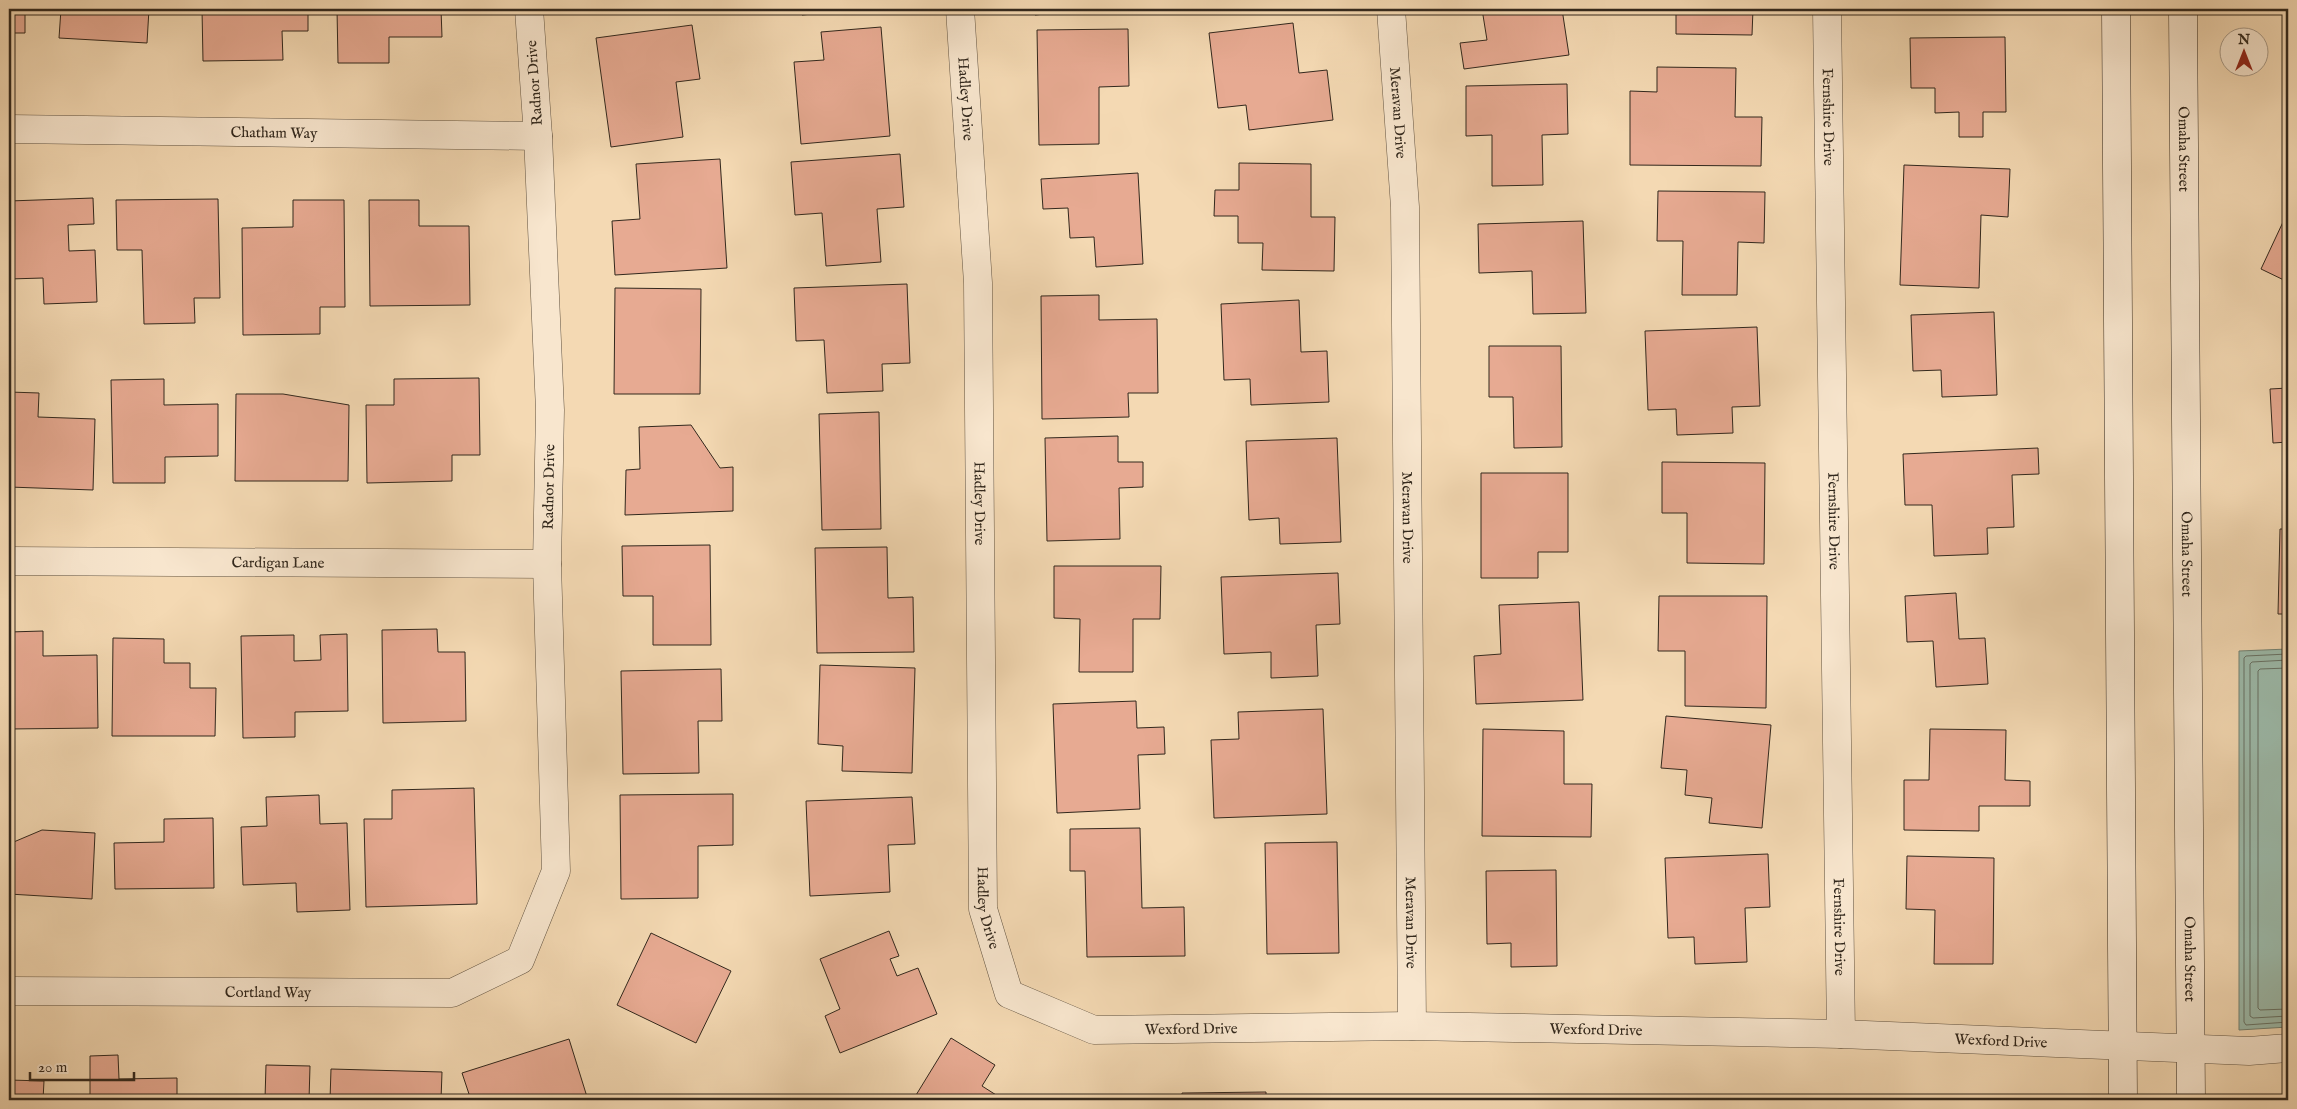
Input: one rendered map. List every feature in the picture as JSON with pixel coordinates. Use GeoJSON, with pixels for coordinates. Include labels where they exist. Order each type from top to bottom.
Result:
{"type":"FeatureCollection","features":[{"type":"Feature","properties":{"kind":"street","name":"Radnor Drive"},"geometry":{"type":"LineString","coordinates":[[520,960],[556,871],[547,564],[550,410],[538,136],[529,9]]}},
{"type":"Feature","properties":{"kind":"street","name":"Hadley Drive"},"geometry":{"type":"LineString","coordinates":[[960,9],[978,283],[983,910],[1009,994]]}},
{"type":"Feature","properties":{"kind":"street","name":"Meravan Drive"},"geometry":{"type":"LineString","coordinates":[[1391,9],[1405,207],[1412,1026]]}},
{"type":"Feature","properties":{"kind":"street","name":"Fernshire Drive"},"geometry":{"type":"LineString","coordinates":[[1827,9],[1841,1034]]}},
{"type":"Feature","properties":{"kind":"street"},"geometry":{"type":"LineString","coordinates":[[2116,9],[2123,1100]]}},
{"type":"Feature","properties":{"kind":"street","name":"Omaha Street"},"geometry":{"type":"LineString","coordinates":[[2183,9],[2191,1100]]}},
{"type":"Feature","properties":{"kind":"street","name":"Chatham Way"},"geometry":{"type":"LineString","coordinates":[[9,129],[538,136]]}},
{"type":"Feature","properties":{"kind":"street","name":"Cardigan Lane"},"geometry":{"type":"LineString","coordinates":[[9,561],[547,564]]}},
{"type":"Feature","properties":{"kind":"street","name":"Cortland Way"},"geometry":{"type":"LineString","coordinates":[[9,991],[452,993],[520,960]]}},
{"type":"Feature","properties":{"kind":"street","name":"Wexford Drive"},"geometry":{"type":"LineString","coordinates":[[1009,994],[1094,1030],[1412,1026],[1841,1034],[2249,1051],[2288,1048]]}},
{"type":"Feature","properties":{"kind":"water"},"geometry":{"type":"Polygon","coordinates":[[[2288,649],[2288,1027],[2239,1030],[2239,651],[2288,649]]]}},
{"type":"Feature","properties":{"kind":"building"},"geometry":{"type":"Polygon","coordinates":[[[9,9],[25,9],[25,33],[9,33],[9,9]]]}},
{"type":"Feature","properties":{"kind":"building"},"geometry":{"type":"Polygon","coordinates":[[[61,9],[149,9],[147,43],[59,38],[61,9]]]}},
{"type":"Feature","properties":{"kind":"building"},"geometry":{"type":"Polygon","coordinates":[[[202,9],[308,9],[308,31],[282,31],[283,60],[203,61],[202,9]]]}},
{"type":"Feature","properties":{"kind":"building"},"geometry":{"type":"Polygon","coordinates":[[[337,9],[441,9],[442,37],[389,37],[389,63],[338,63],[337,9]]]}},
{"type":"Feature","properties":{"kind":"building"},"geometry":{"type":"Polygon","coordinates":[[[801,9],[864,9],[802,15],[801,9]]]}},
{"type":"Feature","properties":{"kind":"building"},"geometry":{"type":"Polygon","coordinates":[[[1035,9],[1093,9],[1035,15],[1035,9]]]}},
{"type":"Feature","properties":{"kind":"building"},"geometry":{"type":"Polygon","coordinates":[[[1482,9],[1562,9],[1569,55],[1464,69],[1460,43],[1487,40],[1482,9]]]}},
{"type":"Feature","properties":{"kind":"building"},"geometry":{"type":"Polygon","coordinates":[[[1676,9],[1753,9],[1752,35],[1676,34],[1676,9]]]}},
{"type":"Feature","properties":{"kind":"building"},"geometry":{"type":"Polygon","coordinates":[[[1293,23],[1299,73],[1327,70],[1333,120],[1249,130],[1246,105],[1218,108],[1209,33],[1293,23]]]}},
{"type":"Feature","properties":{"kind":"building"},"geometry":{"type":"Polygon","coordinates":[[[692,25],[700,79],[676,82],[683,137],[611,147],[596,38],[692,25]]]}},
{"type":"Feature","properties":{"kind":"building"},"geometry":{"type":"Polygon","coordinates":[[[881,27],[890,136],[801,144],[794,62],[824,60],[821,32],[881,27]]]}},
{"type":"Feature","properties":{"kind":"building"},"geometry":{"type":"Polygon","coordinates":[[[1128,29],[1129,86],[1099,87],[1099,144],[1039,145],[1037,30],[1128,29]]]}},
{"type":"Feature","properties":{"kind":"building"},"geometry":{"type":"Polygon","coordinates":[[[2005,37],[2006,112],[1983,112],[1983,137],[1959,137],[1959,112],[1935,113],[1935,88],[1911,88],[1910,38],[2005,37]]]}},
{"type":"Feature","properties":{"kind":"building"},"geometry":{"type":"Polygon","coordinates":[[[1657,67],[1736,68],[1735,117],[1762,117],[1761,166],[1630,165],[1630,91],[1657,92],[1657,67]]]}},
{"type":"Feature","properties":{"kind":"building"},"geometry":{"type":"Polygon","coordinates":[[[1567,84],[1568,134],[1542,135],[1543,185],[1492,186],[1492,135],[1466,136],[1466,86],[1567,84]]]}},
{"type":"Feature","properties":{"kind":"building"},"geometry":{"type":"Polygon","coordinates":[[[900,154],[904,207],[877,209],[881,262],[826,266],[822,213],[795,215],[791,162],[900,154]]]}},
{"type":"Feature","properties":{"kind":"building"},"geometry":{"type":"Polygon","coordinates":[[[720,159],[727,268],[615,275],[612,221],[640,219],[636,164],[720,159]]]}},
{"type":"Feature","properties":{"kind":"building"},"geometry":{"type":"Polygon","coordinates":[[[1239,163],[1311,164],[1311,217],[1335,217],[1334,271],[1262,270],[1263,243],[1238,243],[1238,216],[1214,216],[1215,190],[1239,190],[1239,163]]]}},
{"type":"Feature","properties":{"kind":"building"},"geometry":{"type":"Polygon","coordinates":[[[1904,165],[2010,169],[2008,217],[1981,215],[1979,288],[1900,285],[1904,165]]]}},
{"type":"Feature","properties":{"kind":"building"},"geometry":{"type":"Polygon","coordinates":[[[1138,173],[1143,264],[1096,267],[1094,237],[1070,238],[1068,208],[1043,209],[1041,179],[1138,173]]]}},
{"type":"Feature","properties":{"kind":"building"},"geometry":{"type":"Polygon","coordinates":[[[1658,191],[1765,192],[1764,243],[1738,242],[1737,295],[1682,295],[1683,241],[1657,241],[1658,191]]]}},
{"type":"Feature","properties":{"kind":"building"},"geometry":{"type":"Polygon","coordinates":[[[93,198],[94,224],[68,225],[69,251],[95,250],[97,302],[44,304],[43,278],[9,279],[9,201],[93,198]]]}},
{"type":"Feature","properties":{"kind":"building"},"geometry":{"type":"Polygon","coordinates":[[[218,199],[220,298],[194,298],[195,323],[144,324],[142,250],[117,250],[116,200],[218,199]]]}},
{"type":"Feature","properties":{"kind":"building"},"geometry":{"type":"Polygon","coordinates":[[[293,200],[344,200],[345,307],[320,307],[320,334],[243,335],[242,228],[293,227],[293,200]]]}},
{"type":"Feature","properties":{"kind":"building"},"geometry":{"type":"Polygon","coordinates":[[[369,200],[419,200],[419,226],[469,226],[470,305],[370,306],[369,200]]]}},
{"type":"Feature","properties":{"kind":"building"},"geometry":{"type":"Polygon","coordinates":[[[1583,221],[1586,313],[1533,314],[1532,271],[1479,273],[1478,224],[1583,221]]]}},
{"type":"Feature","properties":{"kind":"building"},"geometry":{"type":"Polygon","coordinates":[[[2283,222],[2288,224],[2288,282],[2261,269],[2283,222]]]}},
{"type":"Feature","properties":{"kind":"building"},"geometry":{"type":"Polygon","coordinates":[[[907,284],[910,363],[882,364],[883,391],[827,393],[824,340],[796,341],[794,288],[907,284]]]}},
{"type":"Feature","properties":{"kind":"building"},"geometry":{"type":"Polygon","coordinates":[[[615,288],[701,289],[700,394],[614,394],[615,288]]]}},
{"type":"Feature","properties":{"kind":"building"},"geometry":{"type":"Polygon","coordinates":[[[1099,295],[1099,320],[1157,319],[1158,393],[1128,393],[1129,417],[1042,419],[1041,296],[1099,295]]]}},
{"type":"Feature","properties":{"kind":"building"},"geometry":{"type":"Polygon","coordinates":[[[1299,300],[1301,352],[1327,351],[1329,402],[1251,405],[1250,379],[1224,380],[1221,304],[1299,300]]]}},
{"type":"Feature","properties":{"kind":"building"},"geometry":{"type":"Polygon","coordinates":[[[1994,312],[1997,395],[1942,397],[1941,370],[1913,371],[1911,315],[1994,312]]]}},
{"type":"Feature","properties":{"kind":"building"},"geometry":{"type":"Polygon","coordinates":[[[1757,327],[1760,406],[1732,407],[1733,433],[1677,435],[1676,409],[1648,410],[1645,331],[1757,327]]]}},
{"type":"Feature","properties":{"kind":"building"},"geometry":{"type":"Polygon","coordinates":[[[1489,346],[1561,346],[1562,447],[1514,448],[1513,397],[1489,397],[1489,346]]]}},
{"type":"Feature","properties":{"kind":"building"},"geometry":{"type":"Polygon","coordinates":[[[479,378],[480,455],[452,455],[452,481],[367,483],[366,405],[394,405],[394,379],[479,378]]]}},
{"type":"Feature","properties":{"kind":"building"},"geometry":{"type":"Polygon","coordinates":[[[164,379],[164,405],[218,404],[218,456],[165,457],[165,483],[113,483],[111,380],[164,379]]]}},
{"type":"Feature","properties":{"kind":"building"},"geometry":{"type":"Polygon","coordinates":[[[2288,388],[2288,442],[2273,443],[2270,389],[2288,388]]]}},
{"type":"Feature","properties":{"kind":"building"},"geometry":{"type":"Polygon","coordinates":[[[9,392],[39,393],[38,417],[95,419],[93,490],[9,487],[9,392]]]}},
{"type":"Feature","properties":{"kind":"building"},"geometry":{"type":"Polygon","coordinates":[[[236,394],[283,394],[349,405],[348,481],[235,481],[236,394]]]}},
{"type":"Feature","properties":{"kind":"building"},"geometry":{"type":"Polygon","coordinates":[[[879,412],[881,529],[822,530],[819,414],[879,412]]]}},
{"type":"Feature","properties":{"kind":"building"},"geometry":{"type":"Polygon","coordinates":[[[691,425],[720,468],[733,467],[733,511],[625,515],[626,470],[640,469],[639,427],[691,425]]]}},
{"type":"Feature","properties":{"kind":"building"},"geometry":{"type":"Polygon","coordinates":[[[1118,436],[1118,462],[1143,462],[1143,487],[1119,488],[1120,539],[1047,541],[1045,438],[1118,436]]]}},
{"type":"Feature","properties":{"kind":"building"},"geometry":{"type":"Polygon","coordinates":[[[1337,438],[1341,542],[1280,544],[1279,518],[1249,520],[1246,441],[1337,438]]]}},
{"type":"Feature","properties":{"kind":"building"},"geometry":{"type":"Polygon","coordinates":[[[2038,448],[2039,474],[2012,475],[2014,527],[1987,528],[1988,554],[1934,556],[1932,505],[1905,505],[1903,454],[2038,448]]]}},
{"type":"Feature","properties":{"kind":"building"},"geometry":{"type":"Polygon","coordinates":[[[1662,462],[1765,463],[1764,564],[1687,563],[1687,513],[1662,513],[1662,462]]]}},
{"type":"Feature","properties":{"kind":"building"},"geometry":{"type":"Polygon","coordinates":[[[1481,473],[1568,473],[1568,552],[1538,552],[1538,578],[1481,578],[1481,473]]]}},
{"type":"Feature","properties":{"kind":"building"},"geometry":{"type":"Polygon","coordinates":[[[2280,529],[2288,529],[2288,614],[2278,614],[2280,529]]]}},
{"type":"Feature","properties":{"kind":"building"},"geometry":{"type":"Polygon","coordinates":[[[710,545],[711,645],[653,645],[653,596],[623,596],[622,546],[710,545]]]}},
{"type":"Feature","properties":{"kind":"building"},"geometry":{"type":"Polygon","coordinates":[[[887,547],[888,598],[913,597],[914,652],[817,653],[815,548],[887,547]]]}},
{"type":"Feature","properties":{"kind":"building"},"geometry":{"type":"Polygon","coordinates":[[[1054,566],[1161,566],[1160,619],[1133,619],[1133,672],[1079,672],[1080,619],[1054,618],[1054,566]]]}},
{"type":"Feature","properties":{"kind":"building"},"geometry":{"type":"Polygon","coordinates":[[[1338,573],[1340,624],[1316,625],[1318,676],[1271,678],[1271,652],[1224,654],[1221,577],[1338,573]]]}},
{"type":"Feature","properties":{"kind":"building"},"geometry":{"type":"Polygon","coordinates":[[[1956,593],[1959,639],[1985,638],[1988,684],[1936,687],[1933,641],[1907,642],[1905,596],[1956,593]]]}},
{"type":"Feature","properties":{"kind":"building"},"geometry":{"type":"Polygon","coordinates":[[[1659,596],[1767,596],[1766,708],[1685,706],[1685,651],[1658,651],[1659,596]]]}},
{"type":"Feature","properties":{"kind":"building"},"geometry":{"type":"Polygon","coordinates":[[[1579,602],[1583,700],[1476,704],[1474,656],[1501,654],[1499,605],[1579,602]]]}},
{"type":"Feature","properties":{"kind":"building"},"geometry":{"type":"Polygon","coordinates":[[[437,629],[438,652],[465,652],[466,721],[383,723],[382,630],[437,629]]]}},
{"type":"Feature","properties":{"kind":"building"},"geometry":{"type":"Polygon","coordinates":[[[43,631],[43,656],[97,655],[98,728],[9,729],[9,632],[43,631]]]}},
{"type":"Feature","properties":{"kind":"building"},"geometry":{"type":"Polygon","coordinates":[[[347,634],[348,711],[295,712],[295,737],[243,738],[241,636],[294,635],[294,661],[321,660],[320,635],[347,634]]]}},
{"type":"Feature","properties":{"kind":"building"},"geometry":{"type":"Polygon","coordinates":[[[113,638],[164,639],[164,663],[190,663],[190,688],[216,688],[215,736],[112,736],[113,638]]]}},
{"type":"Feature","properties":{"kind":"building"},"geometry":{"type":"Polygon","coordinates":[[[820,665],[915,668],[912,773],[842,771],[843,746],[818,744],[820,665]]]}},
{"type":"Feature","properties":{"kind":"building"},"geometry":{"type":"Polygon","coordinates":[[[721,669],[722,721],[698,721],[699,773],[623,774],[621,671],[721,669]]]}},
{"type":"Feature","properties":{"kind":"building"},"geometry":{"type":"Polygon","coordinates":[[[1136,701],[1137,728],[1164,727],[1165,754],[1138,755],[1140,809],[1057,813],[1053,704],[1136,701]]]}},
{"type":"Feature","properties":{"kind":"building"},"geometry":{"type":"Polygon","coordinates":[[[1323,709],[1327,814],[1214,818],[1211,740],[1239,739],[1238,712],[1323,709]]]}},
{"type":"Feature","properties":{"kind":"building"},"geometry":{"type":"Polygon","coordinates":[[[1666,716],[1771,725],[1762,828],[1709,823],[1712,798],[1685,795],[1687,770],[1661,768],[1666,716]]]}},
{"type":"Feature","properties":{"kind":"building"},"geometry":{"type":"Polygon","coordinates":[[[1483,729],[1564,731],[1564,784],[1592,784],[1591,837],[1482,836],[1483,729]]]}},
{"type":"Feature","properties":{"kind":"building"},"geometry":{"type":"Polygon","coordinates":[[[1930,729],[2006,730],[2005,780],[2030,781],[2030,806],[1979,806],[1979,831],[1904,830],[1904,780],[1929,780],[1930,729]]]}},
{"type":"Feature","properties":{"kind":"building"},"geometry":{"type":"Polygon","coordinates":[[[474,788],[477,904],[366,907],[364,819],[392,819],[392,790],[474,788]]]}},
{"type":"Feature","properties":{"kind":"building"},"geometry":{"type":"Polygon","coordinates":[[[733,794],[733,845],[698,846],[698,898],[621,899],[620,795],[733,794]]]}},
{"type":"Feature","properties":{"kind":"building"},"geometry":{"type":"Polygon","coordinates":[[[319,795],[320,824],[347,823],[350,910],[297,912],[296,883],[243,885],[241,827],[267,826],[266,797],[319,795]]]}},
{"type":"Feature","properties":{"kind":"building"},"geometry":{"type":"Polygon","coordinates":[[[912,797],[915,844],[888,845],[890,892],[810,896],[806,801],[912,797]]]}},
{"type":"Feature","properties":{"kind":"building"},"geometry":{"type":"Polygon","coordinates":[[[213,818],[214,888],[115,889],[114,843],[164,842],[164,819],[213,818]]]}},
{"type":"Feature","properties":{"kind":"building"},"geometry":{"type":"Polygon","coordinates":[[[1140,828],[1142,908],[1184,907],[1185,956],[1087,957],[1085,871],[1070,871],[1070,829],[1140,828]]]}},
{"type":"Feature","properties":{"kind":"building"},"geometry":{"type":"Polygon","coordinates":[[[42,830],[95,833],[92,899],[9,894],[9,844],[42,830]]]}},
{"type":"Feature","properties":{"kind":"building"},"geometry":{"type":"Polygon","coordinates":[[[1337,842],[1339,953],[1267,954],[1265,843],[1337,842]]]}},
{"type":"Feature","properties":{"kind":"building"},"geometry":{"type":"Polygon","coordinates":[[[1768,854],[1770,907],[1745,908],[1747,962],[1695,964],[1694,937],[1668,938],[1665,858],[1768,854]]]}},
{"type":"Feature","properties":{"kind":"building"},"geometry":{"type":"Polygon","coordinates":[[[1907,856],[1994,858],[1993,964],[1934,964],[1935,910],[1906,909],[1907,856]]]}},
{"type":"Feature","properties":{"kind":"building"},"geometry":{"type":"Polygon","coordinates":[[[1556,870],[1557,966],[1511,967],[1511,943],[1487,944],[1486,871],[1556,870]]]}},
{"type":"Feature","properties":{"kind":"building"},"geometry":{"type":"Polygon","coordinates":[[[889,931],[899,956],[890,959],[897,976],[918,968],[937,1014],[840,1053],[825,1016],[840,1009],[820,959],[889,931]]]}},
{"type":"Feature","properties":{"kind":"building"},"geometry":{"type":"Polygon","coordinates":[[[651,933],[731,971],[696,1043],[617,1005],[651,933]]]}},
{"type":"Feature","properties":{"kind":"building"},"geometry":{"type":"Polygon","coordinates":[[[951,1038],[995,1065],[982,1086],[1004,1100],[913,1100],[951,1038]]]}},
{"type":"Feature","properties":{"kind":"building"},"geometry":{"type":"Polygon","coordinates":[[[569,1039],[588,1100],[471,1100],[462,1073],[569,1039]]]}},
{"type":"Feature","properties":{"kind":"building"},"geometry":{"type":"Polygon","coordinates":[[[118,1055],[119,1079],[177,1078],[177,1100],[90,1100],[90,1056],[118,1055]]]}},
{"type":"Feature","properties":{"kind":"building"},"geometry":{"type":"Polygon","coordinates":[[[266,1065],[310,1066],[309,1100],[204,1100],[204,1098],[265,1099],[266,1065]]]}},
{"type":"Feature","properties":{"kind":"building"},"geometry":{"type":"Polygon","coordinates":[[[331,1069],[442,1072],[441,1100],[330,1100],[331,1069]]]}},
{"type":"Feature","properties":{"kind":"building"},"geometry":{"type":"Polygon","coordinates":[[[9,1080],[44,1081],[43,1100],[9,1100],[9,1080]]]}},
{"type":"Feature","properties":{"kind":"building"},"geometry":{"type":"Polygon","coordinates":[[[1266,1092],[1266,1100],[1182,1100],[1182,1093],[1266,1092]]]}},
{"type":"Feature","properties":{"kind":"building"},"geometry":{"type":"Polygon","coordinates":[[[1555,1095],[1555,1100],[1449,1100],[1449,1099],[1555,1095]]]}},
{"type":"Feature","properties":{"kind":"building"},"geometry":{"type":"Polygon","coordinates":[[[1164,1096],[1164,1100],[1115,1100],[1115,1097],[1164,1096]]]}}]}
